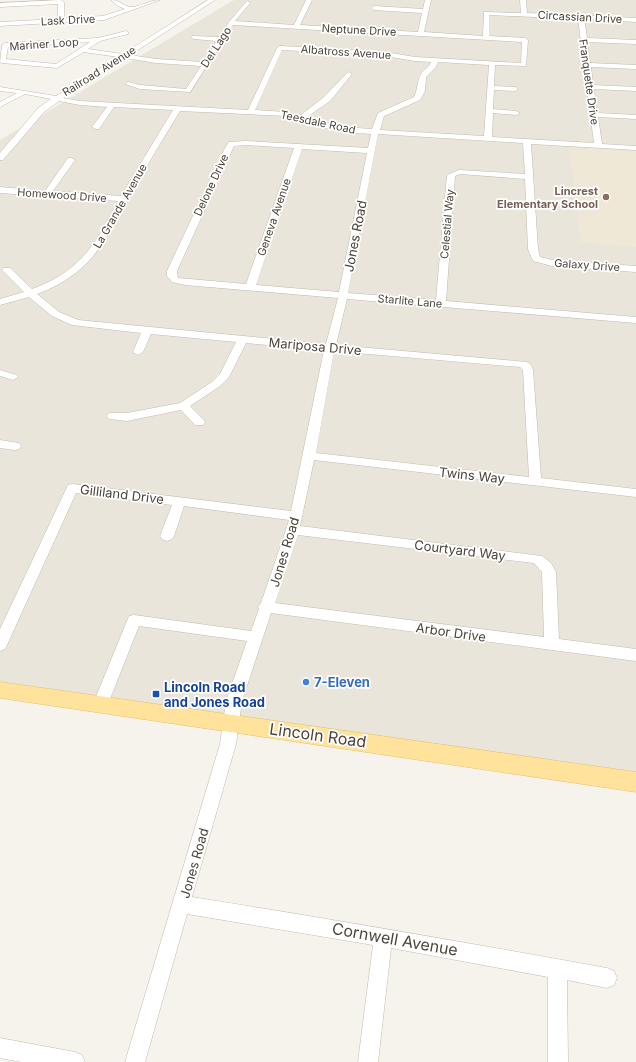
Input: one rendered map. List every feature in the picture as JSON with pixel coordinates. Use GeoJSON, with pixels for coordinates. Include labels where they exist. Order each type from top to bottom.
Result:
{"type":"FeatureCollection","features":[{"type":"Feature","properties":{"kind":"main road","name":"Lincoln Road"},"geometry":{"type":"LineString","coordinates":[[0,690],[231,722],[636,782]]}},
{"type":"Feature","properties":{"kind":"street"},"geometry":{"type":"LineString","coordinates":[[114,0],[120,4],[132,8]]}},
{"type":"Feature","properties":{"kind":"street","name":"Lask Drive"},"geometry":{"type":"LineString","coordinates":[[0,24],[104,18],[158,0]]}},
{"type":"Feature","properties":{"kind":"street"},"geometry":{"type":"LineString","coordinates":[[202,0],[211,0]]}},
{"type":"Feature","properties":{"kind":"street","name":"Railroad Avenue"},"geometry":{"type":"LineString","coordinates":[[0,158],[41,110],[211,0]]}},
{"type":"Feature","properties":{"kind":"street"},"geometry":{"type":"LineString","coordinates":[[296,27],[309,0]]}},
{"type":"Feature","properties":{"kind":"street"},"geometry":{"type":"LineString","coordinates":[[420,34],[428,0]]}},
{"type":"Feature","properties":{"kind":"street"},"geometry":{"type":"LineString","coordinates":[[523,0],[524,15]]}},
{"type":"Feature","properties":{"kind":"street"},"geometry":{"type":"LineString","coordinates":[[0,5],[61,2],[61,21]]}},
{"type":"Feature","properties":{"kind":"street","name":"Del Lago"},"geometry":{"type":"LineString","coordinates":[[128,84],[140,87],[188,92],[222,38],[247,3]]}},
{"type":"Feature","properties":{"kind":"street"},"geometry":{"type":"LineString","coordinates":[[374,8],[426,11]]}},
{"type":"Feature","properties":{"kind":"street","name":"Circassian Drive"},"geometry":{"type":"LineString","coordinates":[[486,37],[486,13],[636,20]]}},
{"type":"Feature","properties":{"kind":"street","name":"Franquette Drive"},"geometry":{"type":"LineString","coordinates":[[581,18],[598,146]]}},
{"type":"Feature","properties":{"kind":"street","name":"Neptune Drive"},"geometry":{"type":"LineString","coordinates":[[232,23],[525,40],[524,65],[492,63]]}},
{"type":"Feature","properties":{"kind":"street"},"geometry":{"type":"LineString","coordinates":[[358,38],[360,30]]}},
{"type":"Feature","properties":{"kind":"street","name":"Mariner Loop"},"geometry":{"type":"LineString","coordinates":[[98,40],[57,66],[1,60],[5,45],[98,40],[126,33]]}},
{"type":"Feature","properties":{"kind":"street"},"geometry":{"type":"LineString","coordinates":[[194,37],[222,38]]}},
{"type":"Feature","properties":{"kind":"street"},"geometry":{"type":"LineString","coordinates":[[584,40],[636,42]]}},
{"type":"Feature","properties":{"kind":"street"},"geometry":{"type":"LineString","coordinates":[[354,52],[356,44]]}},
{"type":"Feature","properties":{"kind":"street","name":"Albatross Avenue"},"geometry":{"type":"LineString","coordinates":[[250,112],[280,48],[379,53],[415,59],[492,63]]}},
{"type":"Feature","properties":{"kind":"street"},"geometry":{"type":"LineString","coordinates":[[83,50],[156,61],[205,64]]}},
{"type":"Feature","properties":{"kind":"street","name":"Jones Road"},"geometry":{"type":"LineString","coordinates":[[135,1062],[228,744],[234,701],[296,516],[330,347],[343,296],[375,132],[381,116],[390,110],[417,98],[422,91],[423,76],[433,67],[435,60]]}},
{"type":"Feature","properties":{"kind":"street"},"geometry":{"type":"LineString","coordinates":[[488,139],[492,63]]}},
{"type":"Feature","properties":{"kind":"street"},"geometry":{"type":"LineString","coordinates":[[587,64],[636,67]]}},
{"type":"Feature","properties":{"kind":"street"},"geometry":{"type":"LineString","coordinates":[[302,117],[327,99],[348,74]]}},
{"type":"Feature","properties":{"kind":"street"},"geometry":{"type":"LineString","coordinates":[[590,87],[636,89]]}},
{"type":"Feature","properties":{"kind":"street"},"geometry":{"type":"LineString","coordinates":[[490,88],[515,89]]}},
{"type":"Feature","properties":{"kind":"street","name":"Teesdale Road"},"geometry":{"type":"LineString","coordinates":[[0,89],[80,103],[250,112],[302,117],[325,126],[375,132],[636,148]]}},
{"type":"Feature","properties":{"kind":"street"},"geometry":{"type":"LineString","coordinates":[[0,105],[24,92]]}},
{"type":"Feature","properties":{"kind":"street"},"geometry":{"type":"LineString","coordinates":[[96,127],[112,104]]}},
{"type":"Feature","properties":{"kind":"street","name":"La Grande Avenue"},"geometry":{"type":"LineString","coordinates":[[0,302],[32,293],[60,281],[83,264],[101,242],[124,199],[178,108]]}},
{"type":"Feature","properties":{"kind":"street"},"geometry":{"type":"LineString","coordinates":[[489,112],[516,113]]}},
{"type":"Feature","properties":{"kind":"street"},"geometry":{"type":"LineString","coordinates":[[594,114],[636,117]]}},
{"type":"Feature","properties":{"kind":"street","name":"Galaxy Drive"},"geometry":{"type":"LineString","coordinates":[[527,141],[533,249],[536,259],[552,263],[636,269]]}},
{"type":"Feature","properties":{"kind":"street","name":"Delone Drive"},"geometry":{"type":"LineString","coordinates":[[185,282],[174,278],[172,271],[230,145],[240,143],[371,151]]}},
{"type":"Feature","properties":{"kind":"street","name":"Geneva Avenue"},"geometry":{"type":"LineString","coordinates":[[250,288],[299,146]]}},
{"type":"Feature","properties":{"kind":"street"},"geometry":{"type":"LineString","coordinates":[[48,194],[71,160]]}},
{"type":"Feature","properties":{"kind":"street","name":"Celestial Way"},"geometry":{"type":"LineString","coordinates":[[441,304],[451,175],[459,172],[529,177]]}},
{"type":"Feature","properties":{"kind":"street","name":"Homewood Drive"},"geometry":{"type":"LineString","coordinates":[[0,190],[124,199]]}},
{"type":"Feature","properties":{"kind":"street","name":"Mariposa Drive"},"geometry":{"type":"LineString","coordinates":[[7,270],[50,311],[76,323],[242,340],[515,363],[527,367],[535,482]]}},
{"type":"Feature","properties":{"kind":"street","name":"Starlite Lane"},"geometry":{"type":"LineString","coordinates":[[185,282],[636,320]]}},
{"type":"Feature","properties":{"kind":"street"},"geometry":{"type":"LineString","coordinates":[[138,352],[147,330]]}},
{"type":"Feature","properties":{"kind":"street"},"geometry":{"type":"LineString","coordinates":[[113,416],[135,416],[183,406],[216,384],[225,375],[242,340]]}},
{"type":"Feature","properties":{"kind":"street"},"geometry":{"type":"LineString","coordinates":[[0,373],[14,377]]}},
{"type":"Feature","properties":{"kind":"street"},"geometry":{"type":"LineString","coordinates":[[183,406],[199,422]]}},
{"type":"Feature","properties":{"kind":"street"},"geometry":{"type":"LineString","coordinates":[[0,444],[14,446]]}},
{"type":"Feature","properties":{"kind":"street","name":"Twins Way"},"geometry":{"type":"LineString","coordinates":[[309,456],[636,493]]}},
{"type":"Feature","properties":{"kind":"street","name":"Gilliland Drive"},"geometry":{"type":"LineString","coordinates":[[0,645],[72,488],[296,516]]}},
{"type":"Feature","properties":{"kind":"street"},"geometry":{"type":"LineString","coordinates":[[167,536],[180,501]]}},
{"type":"Feature","properties":{"kind":"street","name":"Courtyard Way"},"geometry":{"type":"LineString","coordinates":[[292,530],[537,559],[546,566],[549,572],[552,645]]}},
{"type":"Feature","properties":{"kind":"street","name":"Arbor Drive"},"geometry":{"type":"LineString","coordinates":[[265,607],[636,655]]}},
{"type":"Feature","properties":{"kind":"street"},"geometry":{"type":"LineString","coordinates":[[101,704],[134,620],[256,637]]}},
{"type":"Feature","properties":{"kind":"street","name":"Cornwell Avenue"},"geometry":{"type":"LineString","coordinates":[[182,904],[383,936],[607,978]]}},
{"type":"Feature","properties":{"kind":"street"},"geometry":{"type":"LineString","coordinates":[[368,1062],[383,936]]}},
{"type":"Feature","properties":{"kind":"street"},"geometry":{"type":"LineString","coordinates":[[556,968],[558,1062]]}},
{"type":"Feature","properties":{"kind":"street"},"geometry":{"type":"LineString","coordinates":[[0,1048],[75,1062]]}},
{"type":"Feature","properties":{"kind":"shaded area"},"geometry":{"type":"Polygon","coordinates":[[[234,0],[636,0],[636,788],[0,697],[0,140],[234,0]]]}},
{"type":"Feature","properties":{"kind":"shaded area","name":"Lincrest Elementary School"},"geometry":{"type":"Polygon","coordinates":[[[569,147],[636,151],[636,247],[581,242],[569,147]]]}},
{"type":"Feature","properties":{"kind":"place","name":"Lincrest Elementary School"},"geometry":{"type":"Point","coordinates":[606,197]}},
{"type":"Feature","properties":{"kind":"place","name":"7-Eleven"},"geometry":{"type":"Point","coordinates":[306,682]}},
{"type":"Feature","properties":{"kind":"place","name":"Lincoln Road and Jones Road"},"geometry":{"type":"Point","coordinates":[156,694]}}]}
